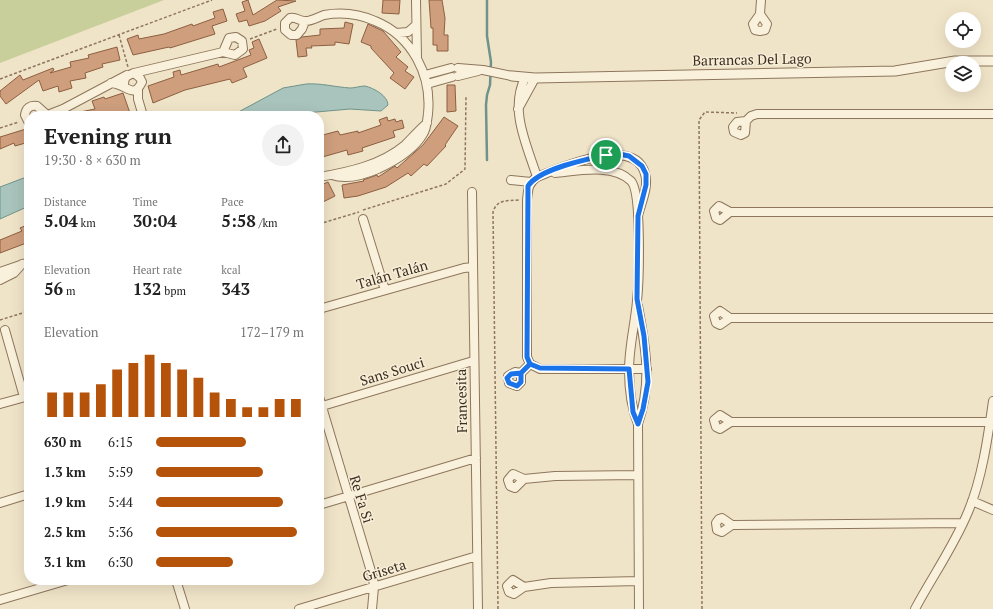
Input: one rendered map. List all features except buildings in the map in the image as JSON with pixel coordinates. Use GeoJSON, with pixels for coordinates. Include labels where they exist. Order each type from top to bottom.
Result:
{"type":"FeatureCollection","features":[{"type":"Feature","properties":{"kind":"street"},"geometry":{"type":"LineString","coordinates":[[324,176],[370,165],[383,159],[404,145],[427,123],[427,84],[417,57],[416,0]]}},
{"type":"Feature","properties":{"kind":"street"},"geometry":{"type":"LineString","coordinates":[[760,14],[761,0]]}},
{"type":"Feature","properties":{"kind":"street"},"geometry":{"type":"LineString","coordinates":[[305,21],[300,33],[294,36],[287,33],[284,26],[290,18],[305,21],[325,15],[357,15],[384,24],[396,33],[417,57]]}},
{"type":"Feature","properties":{"kind":"street"},"geometry":{"type":"LineString","coordinates":[[396,33],[408,32],[416,25]]}},
{"type":"Feature","properties":{"kind":"street"},"geometry":{"type":"LineString","coordinates":[[57,111],[130,74],[223,52],[239,54],[243,49],[242,42],[236,37],[229,38],[223,52]]}},
{"type":"Feature","properties":{"kind":"street","name":"Barrancas Del Lago"},"geometry":{"type":"LineString","coordinates":[[508,76],[535,78],[896,70],[955,61],[993,61]]}},
{"type":"Feature","properties":{"kind":"street"},"geometry":{"type":"LineString","coordinates":[[134,87],[151,70]]}},
{"type":"Feature","properties":{"kind":"street"},"geometry":{"type":"LineString","coordinates":[[424,75],[482,70],[508,76]]}},
{"type":"Feature","properties":{"kind":"street"},"geometry":{"type":"LineString","coordinates":[[427,84],[455,72]]}},
{"type":"Feature","properties":{"kind":"street"},"geometry":{"type":"LineString","coordinates":[[130,74],[124,80],[134,87],[142,111]]}},
{"type":"Feature","properties":{"kind":"street"},"geometry":{"type":"LineString","coordinates":[[130,74],[140,78],[134,87]]}},
{"type":"Feature","properties":{"kind":"street"},"geometry":{"type":"LineString","coordinates":[[524,78],[519,90],[518,116],[534,179]]}},
{"type":"Feature","properties":{"kind":"street"},"geometry":{"type":"LineString","coordinates":[[518,109],[535,78]]}},
{"type":"Feature","properties":{"kind":"street"},"geometry":{"type":"LineString","coordinates":[[110,83],[134,87]]}},
{"type":"Feature","properties":{"kind":"street"},"geometry":{"type":"LineString","coordinates":[[27,111],[30,106],[37,106],[42,111]]}},
{"type":"Feature","properties":{"kind":"street"},"geometry":{"type":"LineString","coordinates":[[744,117],[757,114],[993,114]]}},
{"type":"Feature","properties":{"kind":"street"},"geometry":{"type":"LineString","coordinates":[[638,216],[646,185],[646,174],[642,166],[629,156],[619,154],[594,157],[546,173],[534,179],[528,186],[527,357],[530,364],[540,368],[647,369]]}},
{"type":"Feature","properties":{"kind":"street"},"geometry":{"type":"LineString","coordinates":[[546,173],[610,170],[623,175],[635,186],[638,216],[637,299],[629,369],[633,412],[638,424]]}},
{"type":"Feature","properties":{"kind":"street"},"geometry":{"type":"LineString","coordinates":[[511,180],[534,179]]}},
{"type":"Feature","properties":{"kind":"street","name":"Francesita"},"geometry":{"type":"LineString","coordinates":[[472,192],[473,361],[478,609]]}},
{"type":"Feature","properties":{"kind":"street"},"geometry":{"type":"LineString","coordinates":[[730,212],[993,212]]}},
{"type":"Feature","properties":{"kind":"street"},"geometry":{"type":"LineString","coordinates":[[363,219],[385,290]]}},
{"type":"Feature","properties":{"kind":"street"},"geometry":{"type":"LineString","coordinates":[[0,272],[24,263]]}},
{"type":"Feature","properties":{"kind":"street"},"geometry":{"type":"LineString","coordinates":[[0,280],[14,273],[24,264]]}},
{"type":"Feature","properties":{"kind":"street","name":"Talán Talán"},"geometry":{"type":"LineString","coordinates":[[324,308],[464,268],[473,267]]}},
{"type":"Feature","properties":{"kind":"street"},"geometry":{"type":"LineString","coordinates":[[637,299],[644,336],[647,369],[646,394],[638,424],[639,609]]}},
{"type":"Feature","properties":{"kind":"street"},"geometry":{"type":"LineString","coordinates":[[730,318],[993,318]]}},
{"type":"Feature","properties":{"kind":"street"},"geometry":{"type":"LineString","coordinates":[[5,330],[24,390]]}},
{"type":"Feature","properties":{"kind":"street","name":"Sans Souci"},"geometry":{"type":"LineString","coordinates":[[324,406],[473,361]]}},
{"type":"Feature","properties":{"kind":"street"},"geometry":{"type":"LineString","coordinates":[[521,373],[530,364]]}},
{"type":"Feature","properties":{"kind":"street"},"geometry":{"type":"LineString","coordinates":[[0,404],[24,397]]}},
{"type":"Feature","properties":{"kind":"street"},"geometry":{"type":"LineString","coordinates":[[914,609],[962,523],[972,501],[990,422],[993,401]]}},
{"type":"Feature","properties":{"kind":"street","name":"Re Fa Si"},"geometry":{"type":"LineString","coordinates":[[324,420],[374,587],[372,609]]}},
{"type":"Feature","properties":{"kind":"street"},"geometry":{"type":"LineString","coordinates":[[730,422],[990,422]]}},
{"type":"Feature","properties":{"kind":"street"},"geometry":{"type":"LineString","coordinates":[[324,504],[476,458]]}},
{"type":"Feature","properties":{"kind":"street"},"geometry":{"type":"LineString","coordinates":[[524,479],[555,476],[638,475]]}},
{"type":"Feature","properties":{"kind":"street"},"geometry":{"type":"LineString","coordinates":[[0,503],[24,496]]}},
{"type":"Feature","properties":{"kind":"street"},"geometry":{"type":"LineString","coordinates":[[972,501],[993,510]]}},
{"type":"Feature","properties":{"kind":"street"},"geometry":{"type":"LineString","coordinates":[[732,525],[962,523]]}},
{"type":"Feature","properties":{"kind":"street","name":"Griseta"},"geometry":{"type":"LineString","coordinates":[[299,609],[477,556]]}},
{"type":"Feature","properties":{"kind":"street"},"geometry":{"type":"LineString","coordinates":[[524,587],[562,582],[639,581]]}},
{"type":"Feature","properties":{"kind":"street"},"geometry":{"type":"LineString","coordinates":[[0,600],[51,585]]}},
{"type":"Feature","properties":{"kind":"street"},"geometry":{"type":"LineString","coordinates":[[178,585],[185,609]]}},
{"type":"Feature","properties":{"kind":"path"},"geometry":{"type":"LineString","coordinates":[[0,79],[212,0]]}},
{"type":"Feature","properties":{"kind":"path"},"geometry":{"type":"LineString","coordinates":[[242,42],[284,26]]}},
{"type":"Feature","properties":{"kind":"path"},"geometry":{"type":"LineString","coordinates":[[119,34],[130,74]]}},
{"type":"Feature","properties":{"kind":"path"},"geometry":{"type":"LineString","coordinates":[[324,222],[446,184],[465,169],[466,97]]}},
{"type":"Feature","properties":{"kind":"path"},"geometry":{"type":"LineString","coordinates":[[702,609],[699,120],[705,112],[744,117]]}},
{"type":"Feature","properties":{"kind":"path"},"geometry":{"type":"LineString","coordinates":[[0,128],[24,122]]}},
{"type":"Feature","properties":{"kind":"path"},"geometry":{"type":"LineString","coordinates":[[498,609],[493,212],[497,203],[500,201],[527,200]]}},
{"type":"Feature","properties":{"kind":"path"},"geometry":{"type":"LineString","coordinates":[[0,320],[24,313]]}},
{"type":"Feature","properties":{"kind":"green space"},"geometry":{"type":"Polygon","coordinates":[[[0,0],[164,0],[0,63],[0,0]]]}},
{"type":"Feature","properties":{"kind":"water"},"geometry":{"type":"Polygon","coordinates":[[[306,84],[350,88],[365,86],[380,93],[386,99],[388,105],[381,111],[350,109],[324,111],[240,111],[283,88],[306,84]]]}},
{"type":"Feature","properties":{"kind":"water"},"geometry":{"type":"Polygon","coordinates":[[[24,178],[24,208],[0,219],[0,187],[24,178]]]}},
{"type":"Feature","properties":{"kind":"waterway"},"geometry":{"type":"LineString","coordinates":[[487,0],[487,36],[491,62],[490,85],[486,105],[487,160]]}},
{"type":"Feature","properties":{"kind":"route"},"geometry":{"type":"LineString","coordinates":[[606,155],[580,161],[536,177],[528,186],[527,357],[530,364],[521,373],[515,372],[507,378],[512,386],[517,386],[521,382],[521,373],[530,364],[540,368],[629,369],[633,412],[638,424],[643,409],[648,382],[644,336],[637,299],[638,216],[646,185],[646,174],[642,166],[629,156],[619,154],[606,155]]}}]}
